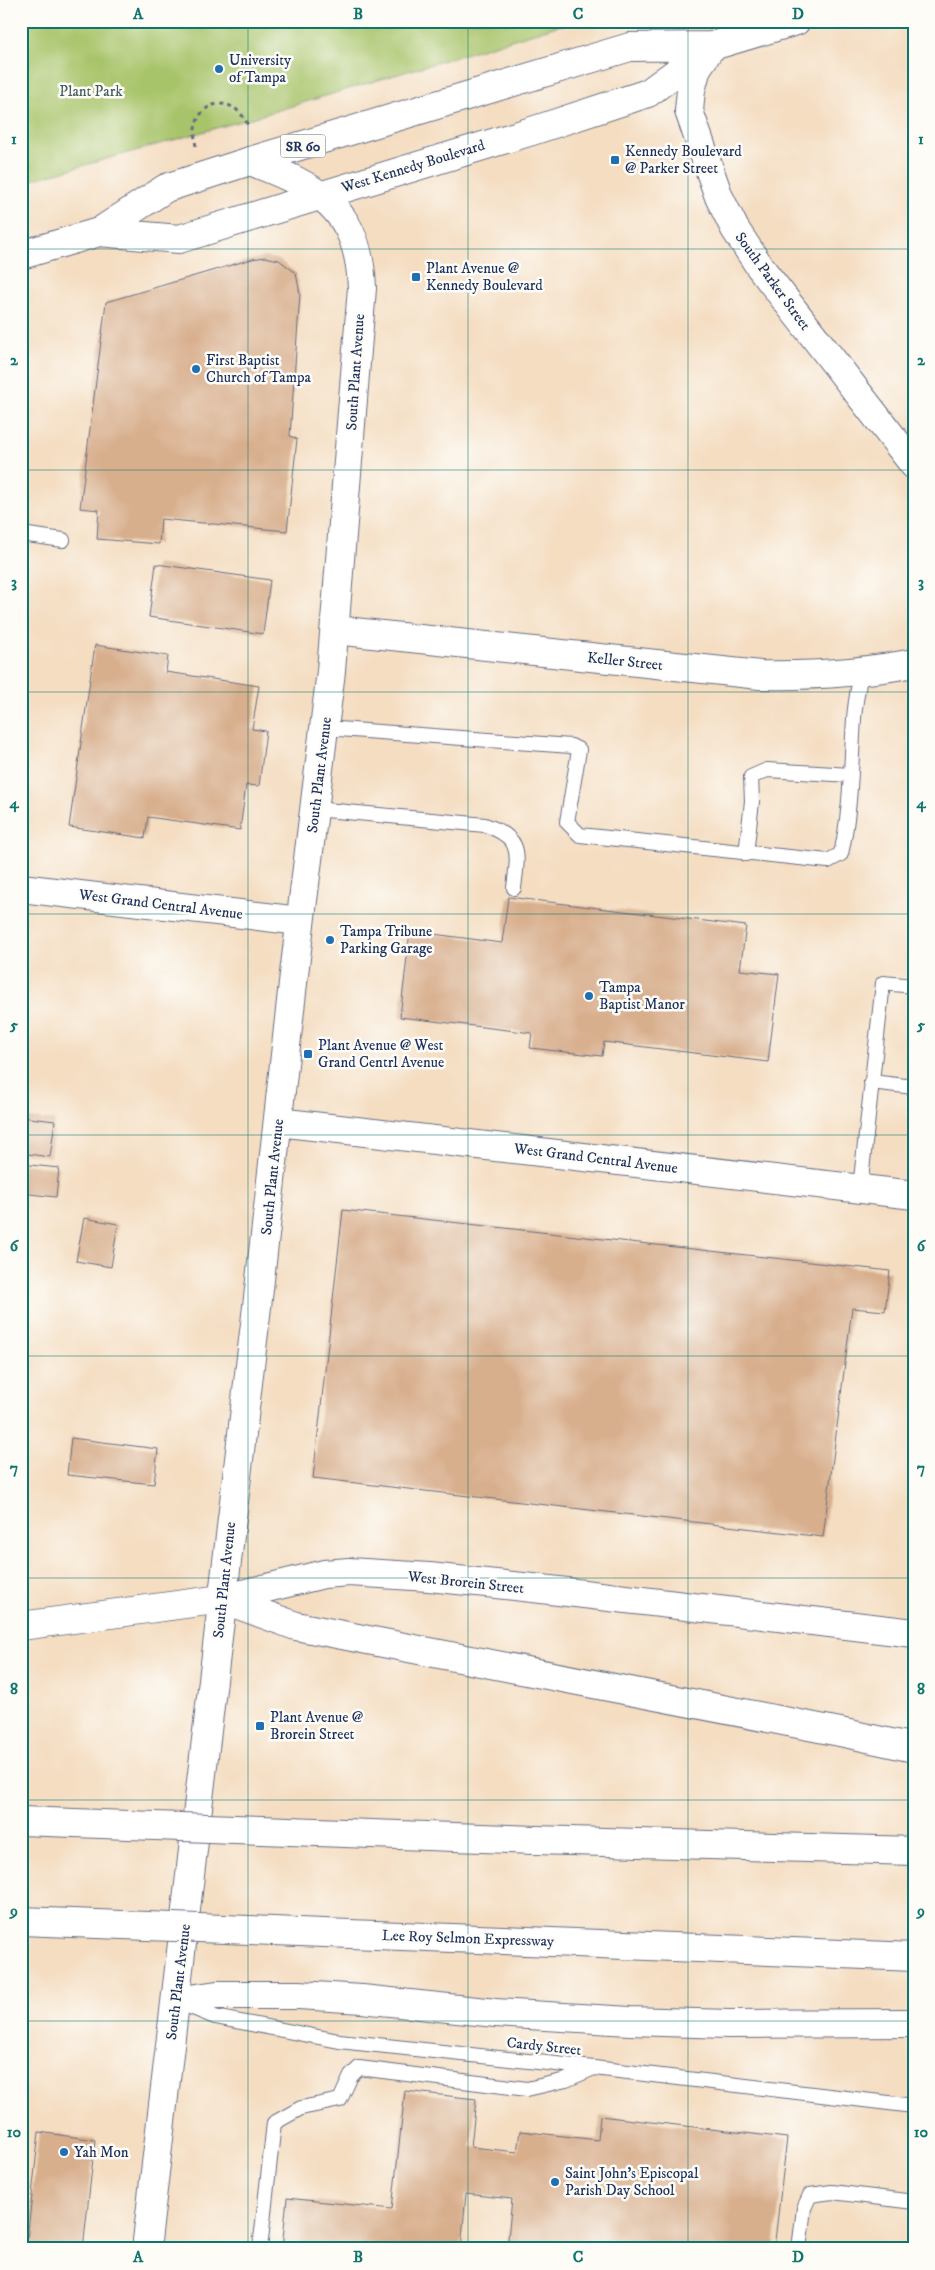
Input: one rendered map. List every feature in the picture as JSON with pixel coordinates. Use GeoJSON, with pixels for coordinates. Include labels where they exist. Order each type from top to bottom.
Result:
{"type":"FeatureCollection","features":[{"type":"Feature","properties":{"kind":"main road","name":"West Kennedy Boulevard"},"geometry":{"type":"LineString","coordinates":[[21,255],[99,232],[166,188],[250,161],[630,47],[712,46],[796,21]]}},
{"type":"Feature","properties":{"kind":"main road","name":"West Kennedy Boulevard"},"geometry":{"type":"LineString","coordinates":[[99,232],[179,239],[532,131],[648,93],[712,46]]}},
{"type":"Feature","properties":{"kind":"main road","name":"South Parker Street"},"geometry":{"type":"LineString","coordinates":[[712,46],[697,68],[689,112],[719,197],[760,267],[914,465]]}},
{"type":"Feature","properties":{"kind":"main road","name":"South Plant Avenue"},"geometry":{"type":"LineString","coordinates":[[146,2249],[335,630],[362,288],[361,262],[355,240],[344,220],[321,194],[288,175],[250,161]]}},
{"type":"Feature","properties":{"kind":"main road","name":"Keller Street"},"geometry":{"type":"LineString","coordinates":[[335,630],[760,675],[810,676],[861,673],[914,663]]}},
{"type":"Feature","properties":{"kind":"main road","name":"West Grand Central Avenue"},"geometry":{"type":"LineString","coordinates":[[21,888],[300,921]]}},
{"type":"Feature","properties":{"kind":"main road","name":"West Grand Central Avenue"},"geometry":{"type":"LineString","coordinates":[[278,1122],[914,1195]]}},
{"type":"Feature","properties":{"kind":"main road","name":"West Brorein Street"},"geometry":{"type":"LineString","coordinates":[[21,1626],[222,1599],[324,1574],[374,1573],[543,1590],[914,1633]]}},
{"type":"Feature","properties":{"kind":"main road"},"geometry":{"type":"LineString","coordinates":[[222,1599],[296,1626],[914,1748]]}},
{"type":"Feature","properties":{"kind":"main road"},"geometry":{"type":"LineString","coordinates":[[21,1821],[535,1840],[914,1851]]}},
{"type":"Feature","properties":{"kind":"main road","name":"Lee Roy Selmon Expressway"},"geometry":{"type":"LineString","coordinates":[[21,1921],[914,1957]]}},
{"type":"Feature","properties":{"kind":"main road"},"geometry":{"type":"LineString","coordinates":[[176,2001],[217,1995],[299,1995],[362,1999],[496,2013],[630,2021],[729,2024],[914,2023]]}},
{"type":"Feature","properties":{"kind":"lane"},"geometry":{"type":"LineString","coordinates":[[21,534],[63,540]]}},
{"type":"Feature","properties":{"kind":"lane"},"geometry":{"type":"LineString","coordinates":[[324,728],[571,746],[579,750],[568,822],[580,835],[746,854],[828,861],[841,854],[851,775],[854,716],[861,673]]}},
{"type":"Feature","properties":{"kind":"lane"},"geometry":{"type":"LineString","coordinates":[[746,854],[752,801],[751,777],[767,770],[851,775]]}},
{"type":"Feature","properties":{"kind":"lane"},"geometry":{"type":"LineString","coordinates":[[314,809],[485,825],[502,831],[514,842],[517,858],[514,888]]}},
{"type":"Feature","properties":{"kind":"lane"},"geometry":{"type":"LineString","coordinates":[[860,1188],[883,983],[914,986]]}},
{"type":"Feature","properties":{"kind":"lane"},"geometry":{"type":"LineString","coordinates":[[871,1082],[914,1088]]}},
{"type":"Feature","properties":{"kind":"lane","name":"Cardy Street"},"geometry":{"type":"LineString","coordinates":[[176,2001],[215,2017],[339,2041],[594,2068],[914,2106]]}},
{"type":"Feature","properties":{"kind":"lane"},"geometry":{"type":"LineString","coordinates":[[260,2249],[274,2123],[301,2108],[340,2100],[351,2076],[359,2068],[527,2088],[566,2080],[594,2068]]}},
{"type":"Feature","properties":{"kind":"lane"},"geometry":{"type":"LineString","coordinates":[[799,2249],[804,2208],[810,2195],[832,2192],[914,2202]]}},
{"type":"Feature","properties":{"kind":"path"},"geometry":{"type":"LineString","coordinates":[[196,147],[193,134],[194,125],[204,110],[212,106],[231,106],[240,110],[250,130]]}},
{"type":"Feature","properties":{"kind":"green space","name":"Plant Park"},"geometry":{"type":"Polygon","coordinates":[[[21,21],[574,21],[259,116],[21,183],[21,21]]]}},
{"type":"Feature","properties":{"kind":"building","name":"First Baptist Church of Tampa"},"geometry":{"type":"Polygon","coordinates":[[[265,257],[279,260],[296,273],[300,294],[290,436],[297,439],[287,531],[161,519],[159,544],[97,539],[99,510],[80,508],[106,302],[252,259],[265,257]]]}},
{"type":"Feature","properties":{"kind":"building"},"geometry":{"type":"Polygon","coordinates":[[[156,564],[270,580],[263,634],[149,617],[156,564]]]}},
{"type":"Feature","properties":{"kind":"building"},"geometry":{"type":"Polygon","coordinates":[[[95,645],[168,656],[166,672],[259,686],[252,729],[266,731],[259,786],[246,785],[240,830],[148,817],[145,838],[69,827],[95,645]]]}},
{"type":"Feature","properties":{"kind":"building","name":"Tampa Baptist Manor"},"geometry":{"type":"Polygon","coordinates":[[[508,897],[746,926],[740,970],[779,974],[768,1062],[604,1042],[602,1056],[530,1048],[532,1033],[400,1017],[410,931],[502,943],[508,897]]]}},
{"type":"Feature","properties":{"kind":"building"},"geometry":{"type":"Polygon","coordinates":[[[21,1117],[55,1121],[50,1157],[21,1153],[21,1117]]]}},
{"type":"Feature","properties":{"kind":"building"},"geometry":{"type":"Polygon","coordinates":[[[21,1164],[59,1168],[56,1197],[21,1193],[21,1164]]]}},
{"type":"Feature","properties":{"kind":"building","name":"Tampa Tribune Parking Garage"},"geometry":{"type":"Polygon","coordinates":[[[343,1210],[890,1271],[885,1311],[852,1308],[823,1537],[313,1478],[343,1210]]]}},
{"type":"Feature","properties":{"kind":"building"},"geometry":{"type":"Polygon","coordinates":[[[84,1218],[118,1224],[111,1267],[76,1261],[84,1218]]]}},
{"type":"Feature","properties":{"kind":"building"},"geometry":{"type":"Polygon","coordinates":[[[71,1438],[158,1449],[154,1484],[67,1475],[71,1438]]]}},
{"type":"Feature","properties":{"kind":"building"},"geometry":{"type":"Polygon","coordinates":[[[405,2091],[476,2099],[471,2147],[517,2152],[520,2131],[598,2140],[600,2116],[787,2138],[774,2249],[507,2249],[512,2199],[466,2194],[461,2249],[282,2249],[287,2198],[392,2209],[405,2091]]]}},
{"type":"Feature","properties":{"kind":"building"},"geometry":{"type":"Polygon","coordinates":[[[39,2132],[95,2140],[83,2249],[26,2249],[39,2132]]]}},
{"type":"Feature","properties":{"kind":"place","name":"University of Tampa"},"geometry":{"type":"Point","coordinates":[219,69]}},
{"type":"Feature","properties":{"kind":"place","name":"Kennedy Boulevard @ Parker Street"},"geometry":{"type":"Point","coordinates":[615,160]}},
{"type":"Feature","properties":{"kind":"place","name":"Plant Avenue @ Kennedy Boulevard"},"geometry":{"type":"Point","coordinates":[416,277]}},
{"type":"Feature","properties":{"kind":"place","name":"First Baptist Church of Tampa"},"geometry":{"type":"Point","coordinates":[196,369]}},
{"type":"Feature","properties":{"kind":"place","name":"Tampa Tribune Parking Garage"},"geometry":{"type":"Point","coordinates":[330,940]}},
{"type":"Feature","properties":{"kind":"place","name":"Tampa Baptist Manor"},"geometry":{"type":"Point","coordinates":[589,996]}},
{"type":"Feature","properties":{"kind":"place","name":"Plant Avenue @ West Grand Centrl Avenue"},"geometry":{"type":"Point","coordinates":[308,1054]}},
{"type":"Feature","properties":{"kind":"place","name":"Plant Avenue @ Brorein Street"},"geometry":{"type":"Point","coordinates":[260,1726]}},
{"type":"Feature","properties":{"kind":"place","name":"Yah Mon"},"geometry":{"type":"Point","coordinates":[64,2152]}},
{"type":"Feature","properties":{"kind":"place","name":"Saint John's Episcopal Parish Day School"},"geometry":{"type":"Point","coordinates":[555,2182]}}]}
